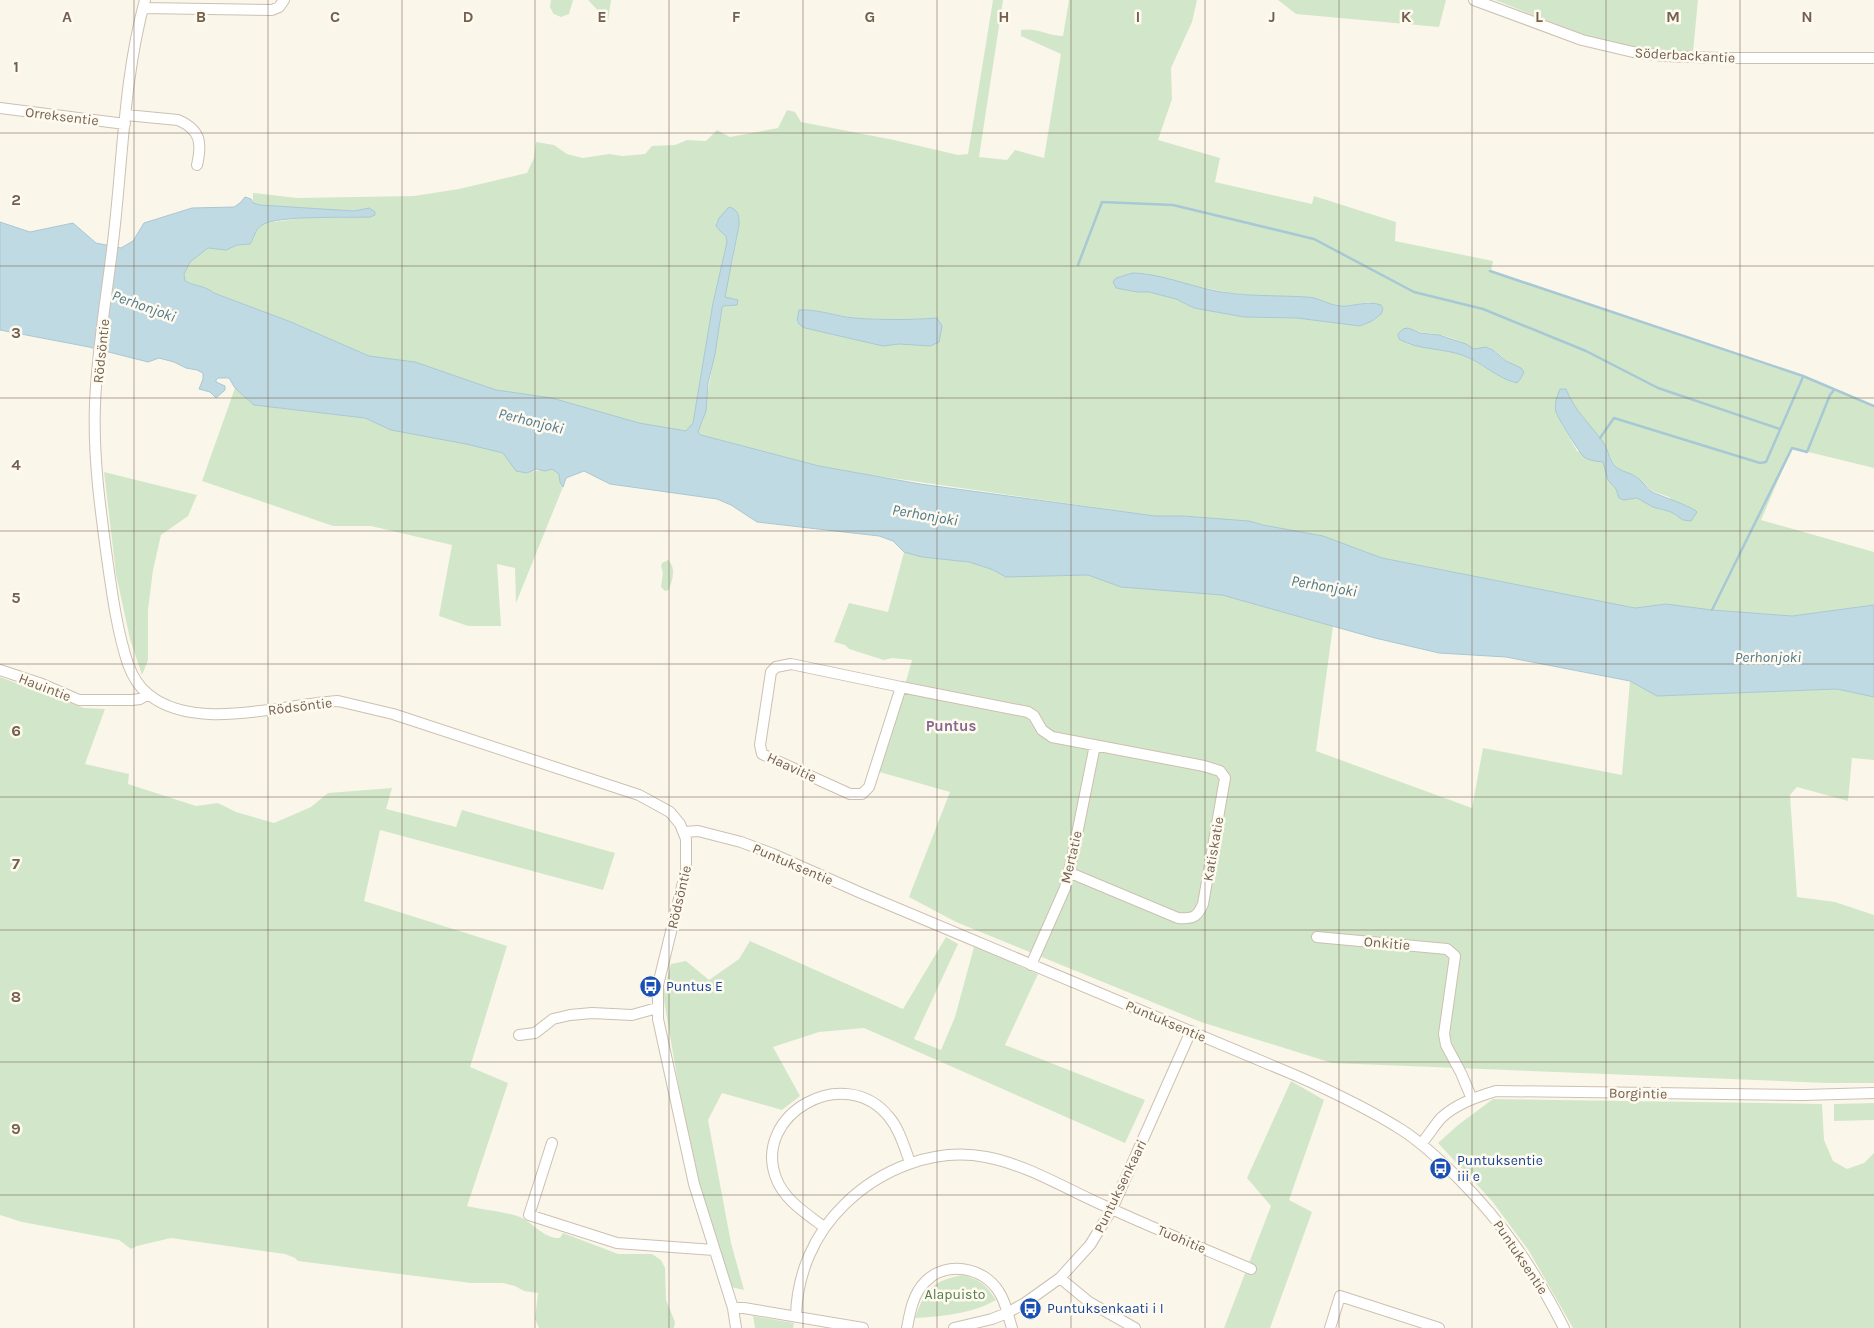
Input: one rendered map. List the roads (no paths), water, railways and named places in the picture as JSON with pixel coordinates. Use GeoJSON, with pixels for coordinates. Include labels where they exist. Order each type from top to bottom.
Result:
{"type":"FeatureCollection","features":[{"type":"Feature","properties":{"kind":"street"},"geometry":{"type":"LineString","coordinates":[[144,4],[272,10],[279,8],[284,0]]}},
{"type":"Feature","properties":{"kind":"street","name":"Söderbackantie"},"geometry":{"type":"LineString","coordinates":[[1474,0],[1582,40],[1633,52],[1664,56],[1721,58],[1874,58]]}},
{"type":"Feature","properties":{"kind":"street","name":"Rödsöntie"},"geometry":{"type":"LineString","coordinates":[[144,4],[135,44],[125,119],[95,405],[96,468],[112,592],[128,664],[133,676],[148,694],[168,707],[194,713],[241,713],[338,701],[353,703],[393,714],[639,795],[670,812],[676,818],[685,832],[686,870],[658,984],[657,1008],[659,1025],[694,1184],[733,1308],[736,1328]]}},
{"type":"Feature","properties":{"kind":"street","name":"Orreksentie"},"geometry":{"type":"LineString","coordinates":[[0,108],[125,119],[178,120],[186,124],[200,140],[200,152],[196,165]]}},
{"type":"Feature","properties":{"kind":"street","name":"Haavitie"},"geometry":{"type":"LineString","coordinates":[[901,687],[869,787],[862,794],[850,794],[762,754],[760,745],[771,672],[776,666],[791,664],[1028,712],[1034,716],[1042,730],[1052,737],[1094,745]]}},
{"type":"Feature","properties":{"kind":"street","name":"Hauintie"},"geometry":{"type":"LineString","coordinates":[[0,670],[42,684],[79,700],[132,700],[140,699],[148,694]]}},
{"type":"Feature","properties":{"kind":"street","name":"Mertatie"},"geometry":{"type":"LineString","coordinates":[[1032,965],[1065,888],[1094,745]]}},
{"type":"Feature","properties":{"kind":"street","name":"Katiskatie"},"geometry":{"type":"LineString","coordinates":[[1068,872],[1178,918],[1191,919],[1198,915],[1203,904],[1225,778],[1220,771],[1204,766],[1094,745]]}},
{"type":"Feature","properties":{"kind":"street","name":"Puntuksentie"},"geometry":{"type":"LineString","coordinates":[[685,832],[698,831],[741,842],[773,854],[861,893],[1297,1076],[1356,1103],[1402,1130],[1421,1144],[1472,1192],[1507,1232],[1523,1255],[1564,1328]]}},
{"type":"Feature","properties":{"kind":"street","name":"Onkitie"},"geometry":{"type":"LineString","coordinates":[[1317,937],[1447,949],[1455,956],[1444,1034],[1446,1045],[1472,1099]]}},
{"type":"Feature","properties":{"kind":"street"},"geometry":{"type":"LineString","coordinates":[[519,1035],[535,1033],[553,1019],[570,1014],[632,1015],[657,1008]]}},
{"type":"Feature","properties":{"kind":"street","name":"Puntuksenkaari"},"geometry":{"type":"LineString","coordinates":[[954,1328],[1007,1313],[1042,1292],[1060,1278],[1090,1244],[1112,1209],[1191,1031]]}},
{"type":"Feature","properties":{"kind":"street","name":"Borgintie"},"geometry":{"type":"LineString","coordinates":[[1421,1144],[1441,1119],[1472,1099],[1496,1091],[1803,1095],[1874,1093]]}},
{"type":"Feature","properties":{"kind":"street"},"geometry":{"type":"LineString","coordinates":[[796,1316],[801,1280],[807,1260],[824,1227],[834,1214],[859,1191],[910,1162],[897,1129],[890,1118],[875,1104],[847,1094],[834,1093],[818,1096],[805,1103],[792,1114],[781,1128],[775,1141],[774,1167],[783,1191],[803,1211],[824,1227]]}},
{"type":"Feature","properties":{"kind":"street"},"geometry":{"type":"LineString","coordinates":[[552,1143],[529,1215],[617,1243],[714,1250]]}},
{"type":"Feature","properties":{"kind":"street","name":"Tuohitie"},"geometry":{"type":"LineString","coordinates":[[910,1162],[967,1155],[985,1157],[1023,1168],[1251,1269]]}},
{"type":"Feature","properties":{"kind":"street"},"geometry":{"type":"LineString","coordinates":[[907,1328],[915,1297],[925,1282],[943,1271],[965,1268],[975,1271],[1000,1292],[1012,1328]]}},
{"type":"Feature","properties":{"kind":"street"},"geometry":{"type":"LineString","coordinates":[[1060,1278],[1089,1302],[1135,1328]]}},
{"type":"Feature","properties":{"kind":"street"},"geometry":{"type":"LineString","coordinates":[[1330,1328],[1340,1296],[1440,1328]]}},
{"type":"Feature","properties":{"kind":"street"},"geometry":{"type":"LineString","coordinates":[[733,1308],[744,1308],[863,1328]]}},
{"type":"Feature","properties":{"kind":"water","name":"Perhonjoki"},"geometry":{"type":"Polygon","coordinates":[[[245,197],[251,199],[253,203],[260,205],[354,211],[369,208],[375,212],[375,215],[370,217],[297,218],[270,222],[257,229],[250,244],[237,245],[226,250],[208,248],[190,262],[184,274],[185,281],[291,322],[369,356],[415,362],[496,390],[552,398],[639,423],[686,431],[693,423],[713,303],[727,242],[726,236],[716,226],[719,218],[729,207],[738,214],[739,225],[725,297],[738,300],[737,305],[723,306],[722,308],[715,354],[708,383],[706,411],[698,432],[701,435],[819,466],[920,484],[1155,516],[1249,521],[1323,536],[1382,558],[1635,608],[1666,604],[1712,610],[1792,616],[1874,605],[1874,697],[1837,689],[1657,696],[1630,681],[1506,657],[1439,653],[1375,638],[1222,595],[1121,587],[1088,575],[1006,577],[991,569],[969,562],[922,557],[904,552],[893,541],[879,536],[757,522],[731,505],[717,499],[610,484],[584,471],[566,478],[563,487],[559,474],[552,469],[545,471],[536,469],[527,473],[516,471],[503,453],[391,430],[365,418],[254,405],[235,388],[229,378],[218,378],[216,380],[216,382],[225,386],[225,390],[216,398],[210,392],[199,389],[203,373],[174,362],[159,358],[148,362],[89,347],[0,330],[0,222],[30,232],[73,223],[96,243],[121,248],[133,241],[144,223],[192,208],[234,207],[245,197]]]}},
{"type":"Feature","properties":{"kind":"water"},"geometry":{"type":"Polygon","coordinates":[[[1133,273],[1162,277],[1223,292],[1247,295],[1310,297],[1340,306],[1366,303],[1376,304],[1381,305],[1383,309],[1381,314],[1372,321],[1360,326],[1297,318],[1244,317],[1194,308],[1176,299],[1149,292],[1116,288],[1113,282],[1116,278],[1133,273]]]}},
{"type":"Feature","properties":{"kind":"water"},"geometry":{"type":"Polygon","coordinates":[[[799,310],[864,319],[937,318],[942,326],[939,342],[930,346],[899,344],[883,346],[805,328],[797,320],[799,310]]]}},
{"type":"Feature","properties":{"kind":"water"},"geometry":{"type":"Polygon","coordinates":[[[1408,328],[1420,333],[1439,335],[1466,344],[1474,349],[1486,347],[1493,350],[1506,361],[1521,368],[1524,372],[1517,383],[1502,378],[1462,355],[1406,343],[1399,339],[1398,334],[1403,329],[1408,328]]]}},
{"type":"Feature","properties":{"kind":"water"},"geometry":{"type":"Polygon","coordinates":[[[1560,389],[1566,389],[1578,410],[1603,442],[1615,466],[1637,478],[1652,492],[1697,512],[1691,521],[1683,520],[1671,512],[1653,507],[1637,498],[1623,500],[1619,498],[1616,489],[1608,480],[1603,462],[1584,457],[1558,416],[1555,409],[1560,389]]]}},
{"type":"Feature","properties":{"kind":"waterway"},"geometry":{"type":"LineString","coordinates":[[1078,265],[1102,202],[1173,205],[1314,239],[1414,292],[1483,309],[1586,351],[1658,388],[1780,429]]}},
{"type":"Feature","properties":{"kind":"waterway"},"geometry":{"type":"LineString","coordinates":[[1490,271],[1803,376],[1874,406]]}},
{"type":"Feature","properties":{"kind":"waterway"},"geometry":{"type":"LineString","coordinates":[[1600,438],[1614,418],[1760,463],[1766,462],[1803,377]]}},
{"type":"Feature","properties":{"kind":"waterway"},"geometry":{"type":"LineString","coordinates":[[1712,610],[1792,448],[1807,452],[1830,395],[1834,390]]}},
{"type":"Feature","properties":{"kind":"place","name":"Puntus E"},"geometry":{"type":"Point","coordinates":[650,986]}},
{"type":"Feature","properties":{"kind":"place","name":"Puntuksentie iii e"},"geometry":{"type":"Point","coordinates":[1441,1168]}},
{"type":"Feature","properties":{"kind":"place","name":"Puntuksenkaati i I"},"geometry":{"type":"Point","coordinates":[1031,1308]}},
{"type":"Feature","properties":{"kind":"district","name":"Puntus"},"geometry":{"type":"Point","coordinates":[951,726]}},
{"type":"Feature","properties":{"kind":"park label","name":"Alapuisto"},"geometry":{"type":"Point","coordinates":[955,1294]}}]}
